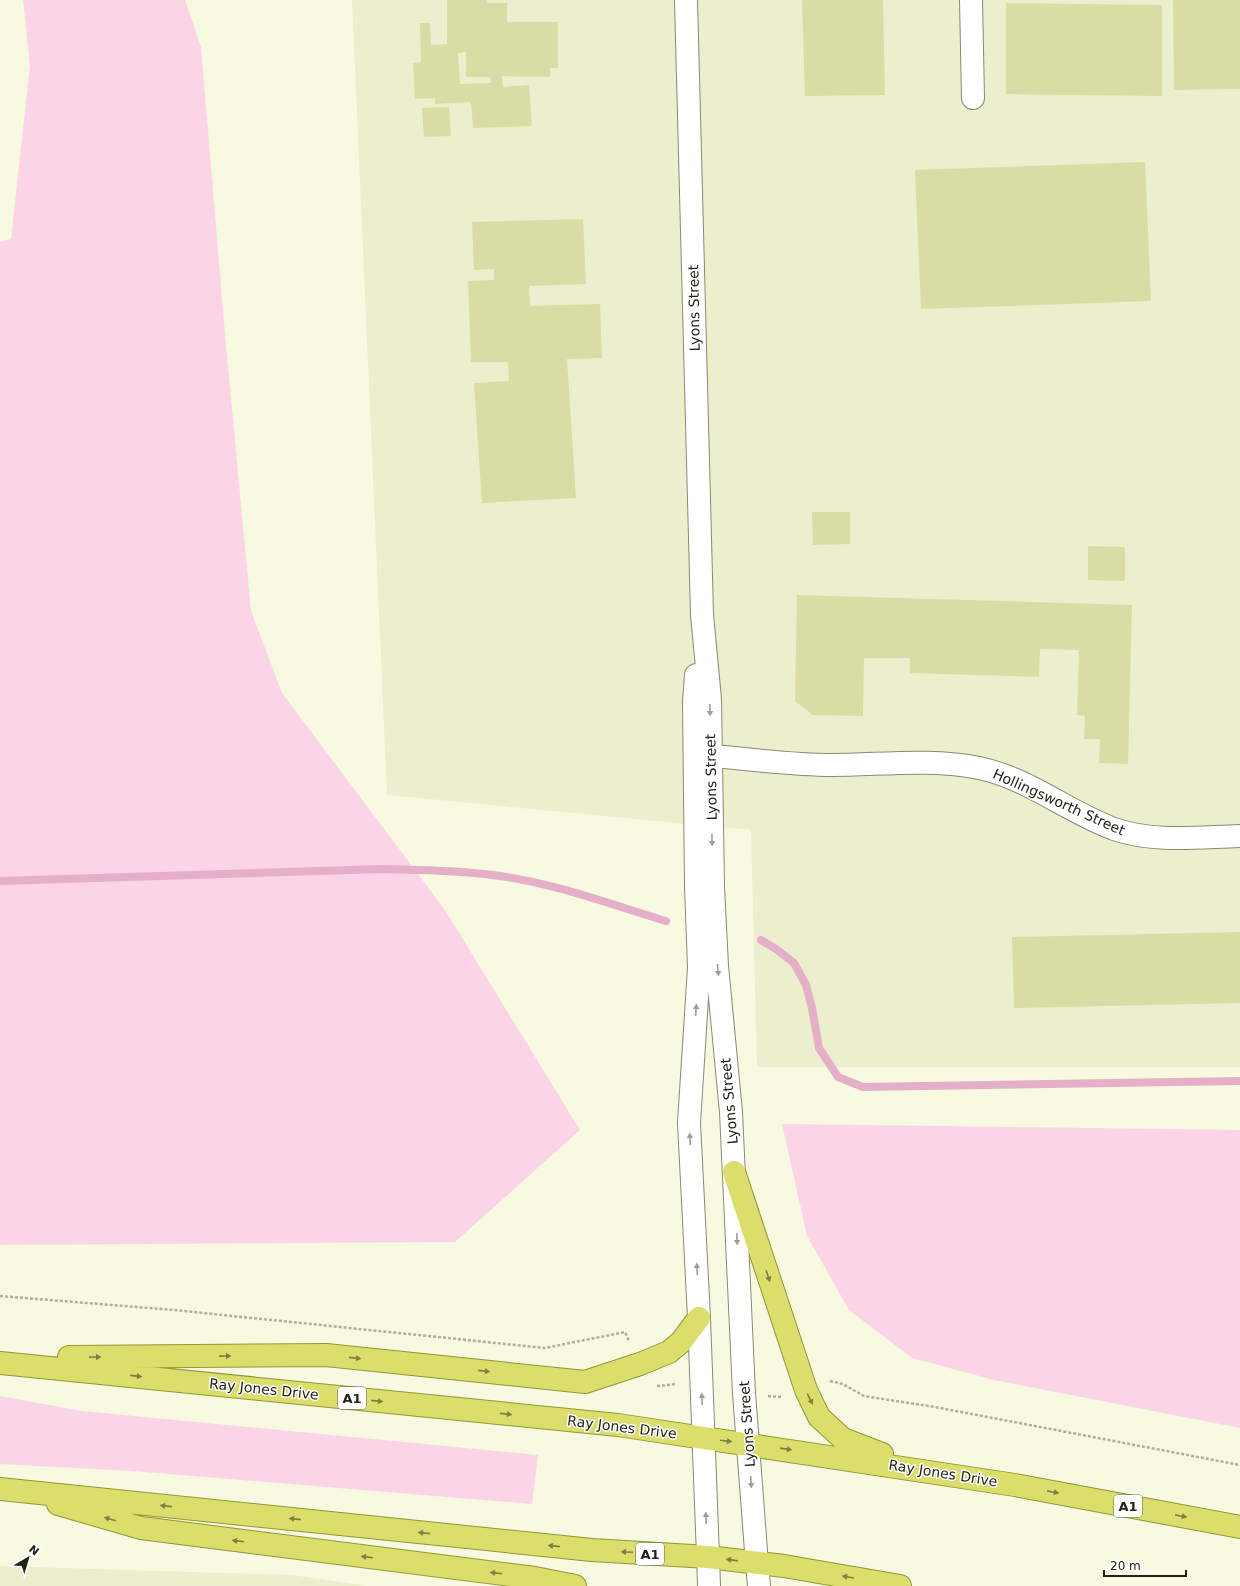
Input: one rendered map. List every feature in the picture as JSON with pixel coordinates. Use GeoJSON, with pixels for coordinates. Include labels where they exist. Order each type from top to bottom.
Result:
{"type":"FeatureCollection","features":[{"type":"Feature","properties":{"kind":"highway"},"geometry":{"type":"LineString","coordinates":[[734,1172],[806,1390],[819,1417],[843,1439],[920,1469]]}},
{"type":"Feature","properties":{"kind":"highway"},"geometry":{"type":"LineString","coordinates":[[0,1358],[326,1355],[586,1382],[640,1364],[669,1352],[681,1342],[699,1318]]}},
{"type":"Feature","properties":{"kind":"highway","name":"Ray Jones Drive"},"geometry":{"type":"LineString","coordinates":[[0,1363],[618,1425],[920,1469],[1240,1527]]}},
{"type":"Feature","properties":{"kind":"highway"},"geometry":{"type":"LineString","coordinates":[[2,1489],[141,1528],[535,1578],[575,1586]]}},
{"type":"Feature","properties":{"kind":"highway","name":"A1"},"geometry":{"type":"LineString","coordinates":[[2,1489],[592,1550],[708,1557],[784,1566],[900,1586]]}},
{"type":"Feature","properties":{"kind":"street","name":"Lyons Street"},"geometry":{"type":"LineString","coordinates":[[686,0],[702,615],[710,699],[713,895],[731,1112],[744,1393],[758,1586]]}},
{"type":"Feature","properties":{"kind":"street"},"geometry":{"type":"LineString","coordinates":[[971,0],[973,98]]}},
{"type":"Feature","properties":{"kind":"street","name":"Lyons Street"},"geometry":{"type":"LineString","coordinates":[[702,615],[694,701],[696,886],[699,967],[689,1123],[699,1318],[709,1586]]}},
{"type":"Feature","properties":{"kind":"street","name":"Hollingsworth Street"},"geometry":{"type":"LineString","coordinates":[[711,756],[829,765],[954,763],[982,768],[1008,778],[1113,828],[1135,835],[1158,838],[1240,836]]}},
{"type":"Feature","properties":{"kind":"path"},"geometry":{"type":"LineString","coordinates":[[0,1296],[174,1310],[546,1348],[625,1332],[650,1386],[682,1384],[701,1386]]}},
{"type":"Feature","properties":{"kind":"path"},"geometry":{"type":"LineString","coordinates":[[744,1393],[778,1397],[794,1396],[827,1380],[843,1384],[864,1396],[935,1407],[1240,1465]]}},
{"type":"Feature","properties":{"kind":"shaded area"},"geometry":{"type":"Polygon","coordinates":[[[23,0],[185,0],[201,47],[225,334],[251,611],[282,693],[445,910],[580,1130],[455,1242],[0,1245],[0,242],[11,239],[30,65],[23,0]]]}},
{"type":"Feature","properties":{"kind":"shaded area"},"geometry":{"type":"Polygon","coordinates":[[[352,0],[1240,0],[1240,1067],[757,1067],[751,830],[387,795],[352,0]]]}},
{"type":"Feature","properties":{"kind":"shaded area"},"geometry":{"type":"Polygon","coordinates":[[[782,1124],[1240,1130],[1240,1428],[994,1380],[912,1358],[849,1310],[807,1236],[782,1124]]]}},
{"type":"Feature","properties":{"kind":"shaded area"},"geometry":{"type":"Polygon","coordinates":[[[0,1396],[82,1411],[538,1455],[532,1504],[132,1471],[0,1464],[0,1396]]]}},
{"type":"Feature","properties":{"kind":"shaded area"},"geometry":{"type":"Polygon","coordinates":[[[0,1566],[292,1575],[368,1586],[0,1586],[0,1566]]]}},
{"type":"Feature","properties":{"kind":"building"},"geometry":{"type":"Polygon","coordinates":[[[447,0],[487,0],[487,3],[507,3],[507,22],[558,22],[558,68],[550,68],[550,77],[502,76],[503,87],[529,85],[532,126],[473,128],[471,102],[435,104],[435,98],[415,99],[413,63],[421,62],[420,23],[430,23],[431,45],[447,44],[447,0]],[[466,52],[458,53],[460,84],[491,83],[490,77],[466,77],[466,52]]]}},
{"type":"Feature","properties":{"kind":"building"},"geometry":{"type":"Polygon","coordinates":[[[802,0],[883,0],[885,95],[805,96],[802,0]]]}},
{"type":"Feature","properties":{"kind":"building"},"geometry":{"type":"Polygon","coordinates":[[[1173,0],[1240,0],[1240,89],[1174,90],[1173,0]]]}},
{"type":"Feature","properties":{"kind":"building"},"geometry":{"type":"Polygon","coordinates":[[[1006,3],[1162,5],[1162,96],[1006,94],[1006,3]]]}},
{"type":"Feature","properties":{"kind":"building"},"geometry":{"type":"Polygon","coordinates":[[[449,107],[451,136],[424,137],[422,108],[449,107]]]}},
{"type":"Feature","properties":{"kind":"building"},"geometry":{"type":"Polygon","coordinates":[[[1145,162],[1151,301],[921,309],[915,170],[1145,162]]]}},
{"type":"Feature","properties":{"kind":"building"},"geometry":{"type":"Polygon","coordinates":[[[583,219],[586,284],[529,286],[530,306],[600,304],[602,358],[567,359],[576,498],[482,503],[474,383],[509,381],[508,362],[471,362],[468,281],[494,280],[494,269],[474,270],[472,222],[583,219]]]}},
{"type":"Feature","properties":{"kind":"building"},"geometry":{"type":"Polygon","coordinates":[[[812,512],[850,512],[850,544],[813,545],[812,512]]]}},
{"type":"Feature","properties":{"kind":"building"},"geometry":{"type":"Polygon","coordinates":[[[1088,546],[1125,547],[1125,581],[1088,580],[1088,546]]]}},
{"type":"Feature","properties":{"kind":"building"},"geometry":{"type":"Polygon","coordinates":[[[797,595],[1132,605],[1128,764],[1099,763],[1100,739],[1084,739],[1085,716],[1077,715],[1079,650],[1040,649],[1039,677],[910,673],[910,658],[864,658],[863,716],[813,715],[795,701],[797,595]]]}},
{"type":"Feature","properties":{"kind":"building"},"geometry":{"type":"Polygon","coordinates":[[[1240,932],[1240,1003],[1014,1008],[1012,937],[1240,932]]]}},
{"type":"Feature","properties":{"kind":"waterway"},"geometry":{"type":"LineString","coordinates":[[0,881],[382,869],[451,871],[514,878],[558,888],[666,921]]}},
{"type":"Feature","properties":{"kind":"waterway"},"geometry":{"type":"LineString","coordinates":[[761,940],[794,963],[806,985],[812,1008],[819,1048],[838,1077],[863,1087],[1240,1081]]}}]}
